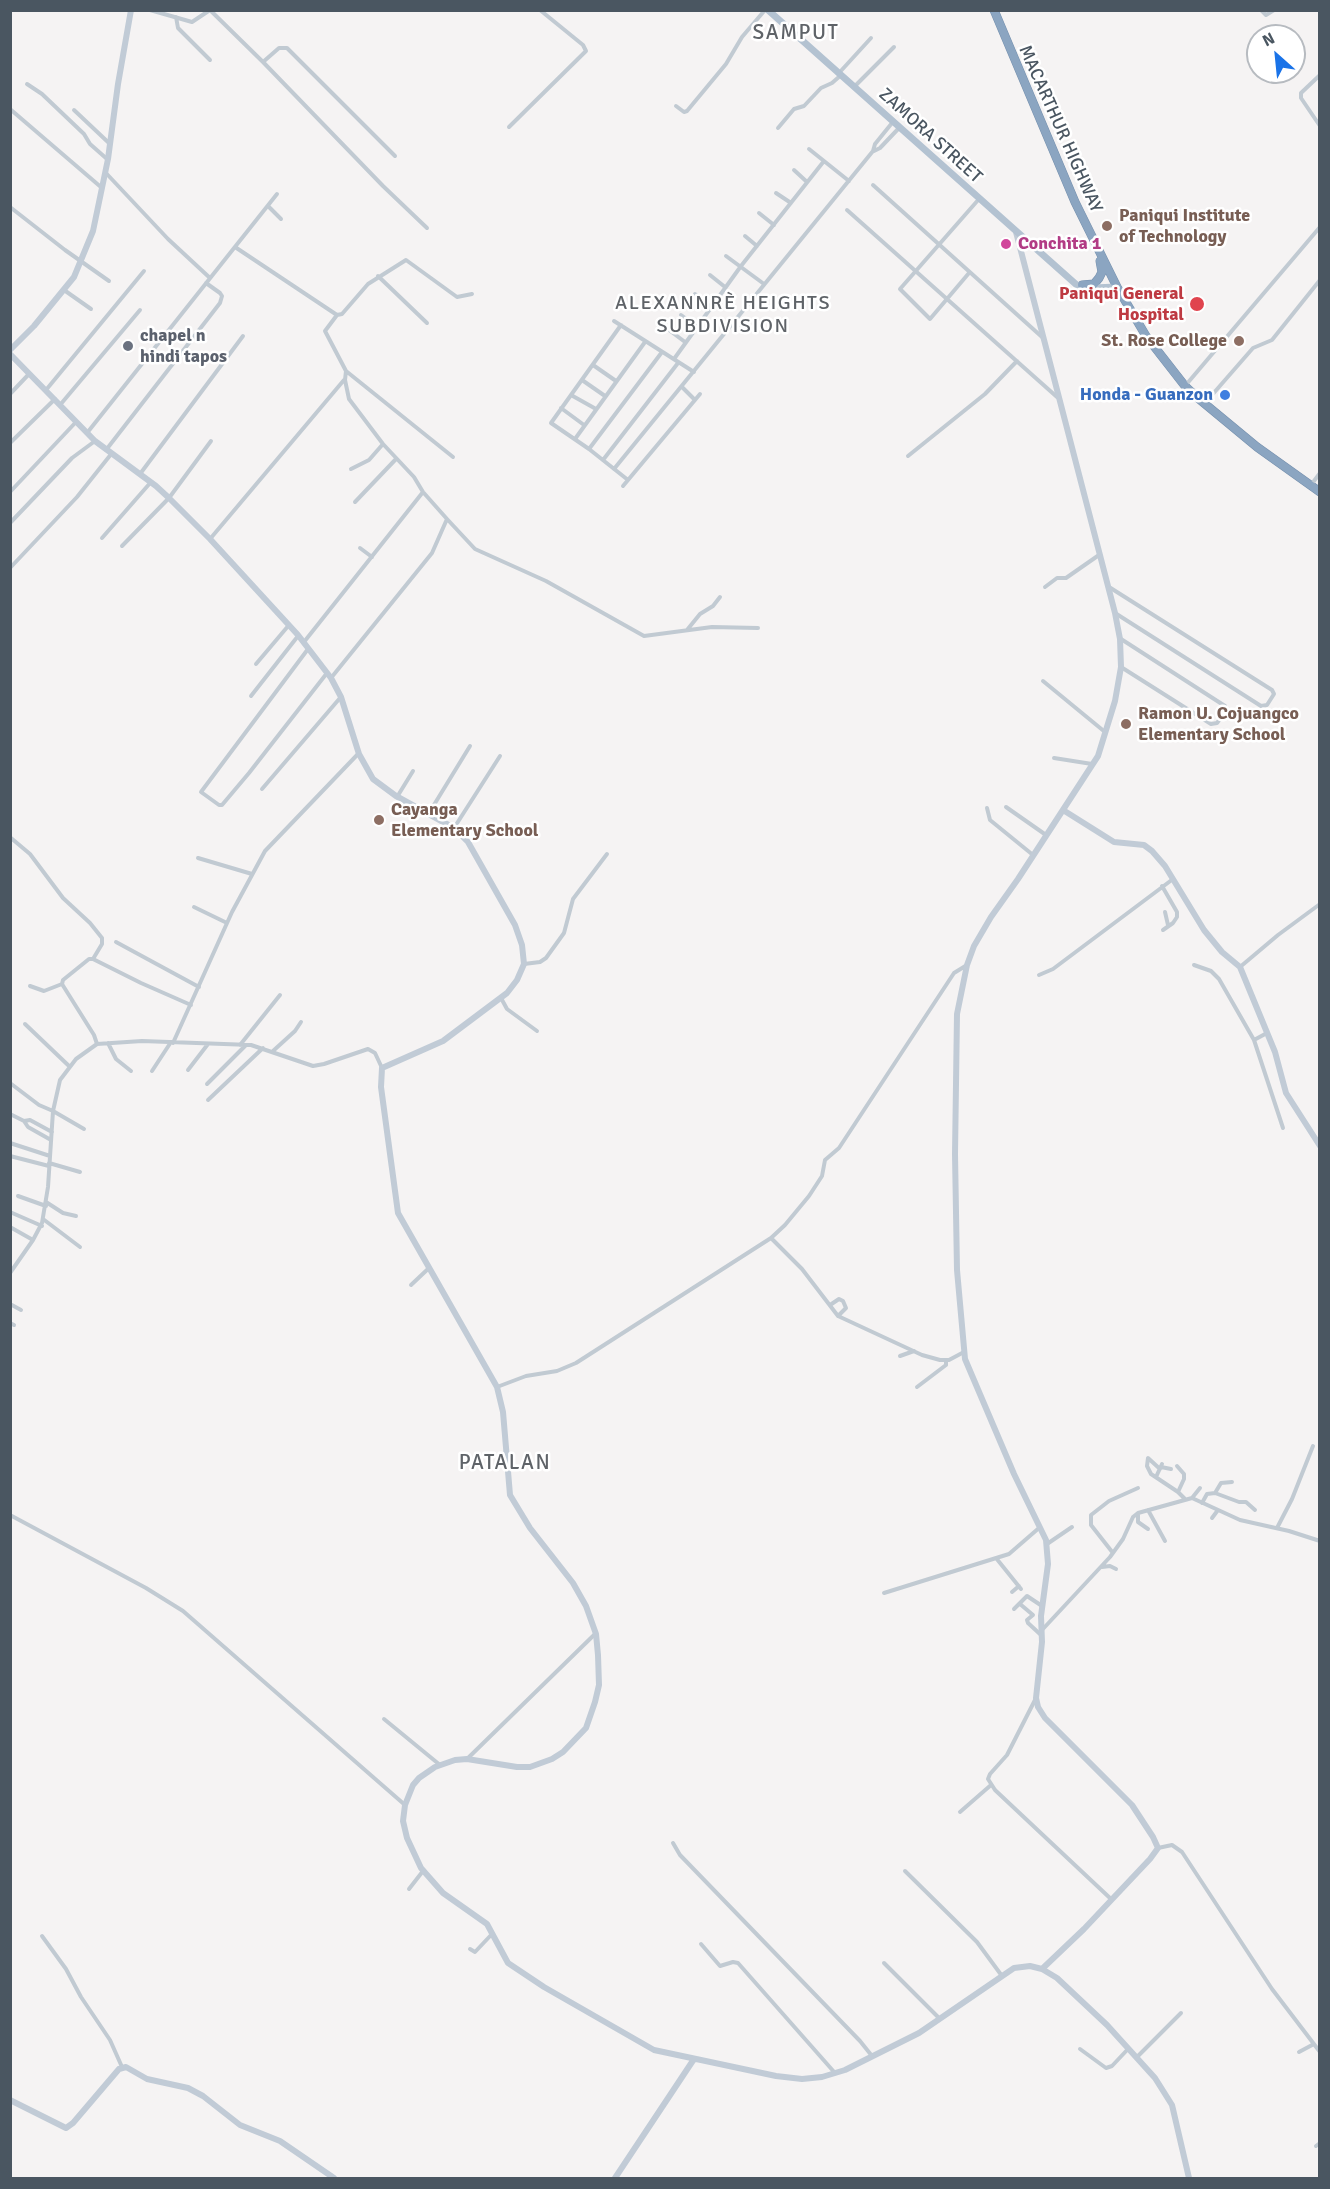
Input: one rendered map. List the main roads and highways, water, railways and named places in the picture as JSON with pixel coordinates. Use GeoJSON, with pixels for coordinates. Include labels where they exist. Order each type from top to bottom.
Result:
{"type":"FeatureCollection","features":[{"type":"Feature","properties":{"kind":"highway","name":"MACARTHUR HIGHWAY"},"geometry":{"type":"LineString","coordinates":[[994,10],[1054,155],[1121,295],[1146,336],[1185,386],[1205,404],[1257,447],[1320,492]]}},
{"type":"Feature","properties":{"kind":"highway"},"geometry":{"type":"LineString","coordinates":[[1082,287],[1094,284],[1101,275],[1102,267],[1096,245]]}},
{"type":"Feature","properties":{"kind":"main road","name":"ZAMORA STREET"},"geometry":{"type":"LineString","coordinates":[[766,10],[1074,282],[1098,294],[1121,295]]}},
{"type":"Feature","properties":{"kind":"main road","name":"ZAMORA STREET"},"geometry":{"type":"LineString","coordinates":[[1082,287],[1117,287]]}},
{"type":"Feature","properties":{"kind":"place","name":"Paniqui Institute of Technology"},"geometry":{"type":"Point","coordinates":[1107,226]}},
{"type":"Feature","properties":{"kind":"place","name":"Conchita 1"},"geometry":{"type":"Point","coordinates":[1006,244]}},
{"type":"Feature","properties":{"kind":"place","name":"Paniqui General Hospital"},"geometry":{"type":"Point","coordinates":[1197,304]}},
{"type":"Feature","properties":{"kind":"place","name":"St. Rose College"},"geometry":{"type":"Point","coordinates":[1239,341]}},
{"type":"Feature","properties":{"kind":"place","name":"chapel n hindi tapos"},"geometry":{"type":"Point","coordinates":[128,346]}},
{"type":"Feature","properties":{"kind":"place","name":"Honda - Guanzon"},"geometry":{"type":"Point","coordinates":[1225,395]}},
{"type":"Feature","properties":{"kind":"place","name":"Ramon U. Cojuangco Elementary School"},"geometry":{"type":"Point","coordinates":[1126,724]}},
{"type":"Feature","properties":{"kind":"place","name":"Cayanga Elementary School"},"geometry":{"type":"Point","coordinates":[379,820]}},
{"type":"Feature","properties":{"kind":"district","name":"SAMPUT"},"geometry":{"type":"Point","coordinates":[796,33]}},
{"type":"Feature","properties":{"kind":"district","name":"ALEXANNRÈ HEIGHTS SUBDIVISION"},"geometry":{"type":"Point","coordinates":[723,316]}},
{"type":"Feature","properties":{"kind":"district","name":"PATALAN"},"geometry":{"type":"Point","coordinates":[505,1463]}}]}
